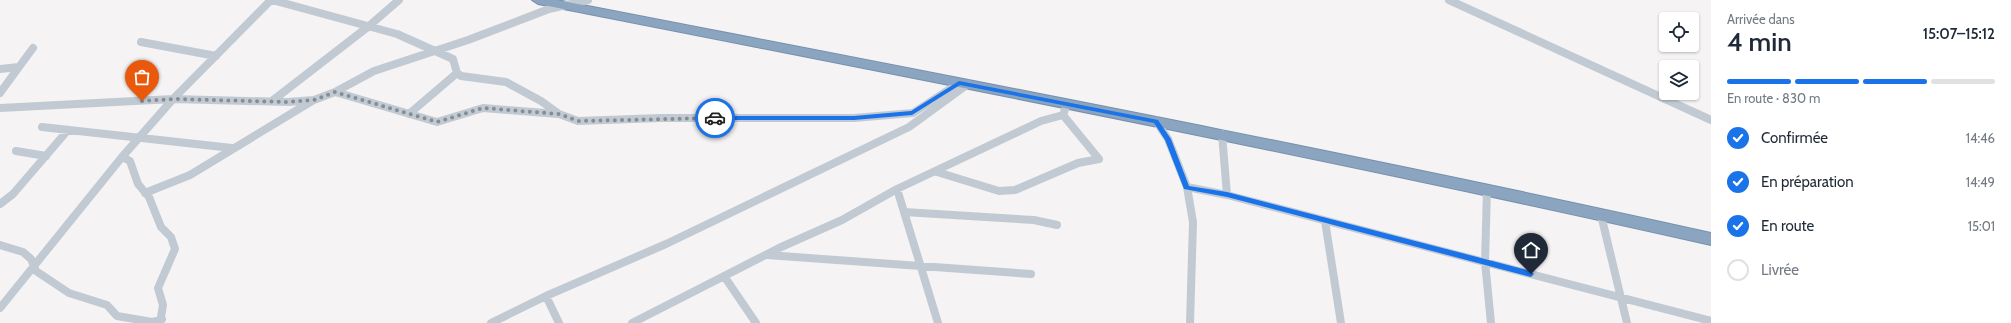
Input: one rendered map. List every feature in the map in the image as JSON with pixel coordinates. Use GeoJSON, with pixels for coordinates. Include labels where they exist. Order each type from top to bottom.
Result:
{"type":"FeatureCollection","features":[{"type":"Feature","properties":{"kind":"highway"},"geometry":{"type":"LineString","coordinates":[[538,0],[963,84],[1065,110],[1156,121],[1222,134],[1487,189],[1711,240]]}},
{"type":"Feature","properties":{"kind":"street"},"geometry":{"type":"LineString","coordinates":[[0,308],[34,264],[139,137],[174,99],[272,0],[397,34],[453,59],[456,73]]}},
{"type":"Feature","properties":{"kind":"street"},"geometry":{"type":"LineString","coordinates":[[272,101],[369,26],[399,0]]}},
{"type":"Feature","properties":{"kind":"street"},"geometry":{"type":"LineString","coordinates":[[145,193],[190,175],[232,148],[314,100],[335,92],[374,71],[468,40],[531,15],[563,5],[588,0]]}},
{"type":"Feature","properties":{"kind":"street"},"geometry":{"type":"LineString","coordinates":[[1449,0],[1711,120]]}},
{"type":"Feature","properties":{"kind":"street"},"geometry":{"type":"LineString","coordinates":[[141,42],[216,56]]}},
{"type":"Feature","properties":{"kind":"street"},"geometry":{"type":"LineString","coordinates":[[0,93],[33,48]]}},
{"type":"Feature","properties":{"kind":"street"},"geometry":{"type":"LineString","coordinates":[[0,69],[19,67]]}},
{"type":"Feature","properties":{"kind":"street"},"geometry":{"type":"LineString","coordinates":[[409,114],[456,73]]}},
{"type":"Feature","properties":{"kind":"street"},"geometry":{"type":"LineString","coordinates":[[456,73],[467,78],[484,78],[506,82],[541,101],[559,114],[578,121],[661,118],[854,118],[912,113],[963,84]]}},
{"type":"Feature","properties":{"kind":"street"},"geometry":{"type":"LineString","coordinates":[[491,323],[546,296],[666,244],[909,127],[963,84]]}},
{"type":"Feature","properties":{"kind":"street"},"geometry":{"type":"LineString","coordinates":[[335,92],[437,122],[483,108],[559,114]]}},
{"type":"Feature","properties":{"kind":"street"},"geometry":{"type":"LineString","coordinates":[[0,108],[174,99],[272,101],[314,100]]}},
{"type":"Feature","properties":{"kind":"street"},"geometry":{"type":"LineString","coordinates":[[632,323],[766,255],[842,220],[897,189],[937,172],[1065,110],[1099,159],[1078,163],[1015,190],[999,191],[937,172]]}},
{"type":"Feature","properties":{"kind":"street"},"geometry":{"type":"LineString","coordinates":[[1156,121],[1168,139],[1187,188],[1193,222],[1190,323]]}},
{"type":"Feature","properties":{"kind":"street"},"geometry":{"type":"LineString","coordinates":[[42,127],[232,148]]}},
{"type":"Feature","properties":{"kind":"street"},"geometry":{"type":"LineString","coordinates":[[0,204],[13,194],[68,130]]}},
{"type":"Feature","properties":{"kind":"street"},"geometry":{"type":"LineString","coordinates":[[1222,134],[1227,195]]}},
{"type":"Feature","properties":{"kind":"street"},"geometry":{"type":"LineString","coordinates":[[16,151],[46,156]]}},
{"type":"Feature","properties":{"kind":"street"},"geometry":{"type":"LineString","coordinates":[[0,245],[26,252],[34,264],[36,271],[69,293],[107,305],[117,316],[152,322],[161,321],[163,306],[158,288],[175,249],[171,237],[160,228],[149,197],[138,184],[130,161],[122,157]]}},
{"type":"Feature","properties":{"kind":"street"},"geometry":{"type":"LineString","coordinates":[[1187,188],[1227,195],[1326,220],[1711,321]]}},
{"type":"Feature","properties":{"kind":"street"},"geometry":{"type":"LineString","coordinates":[[897,189],[938,323]]}},
{"type":"Feature","properties":{"kind":"street"},"geometry":{"type":"LineString","coordinates":[[1487,189],[1485,262],[1491,323]]}},
{"type":"Feature","properties":{"kind":"street"},"geometry":{"type":"LineString","coordinates":[[904,212],[1034,220],[1057,225]]}},
{"type":"Feature","properties":{"kind":"street"},"geometry":{"type":"LineString","coordinates":[[1602,215],[1627,323]]}},
{"type":"Feature","properties":{"kind":"street"},"geometry":{"type":"LineString","coordinates":[[1326,220],[1341,323]]}},
{"type":"Feature","properties":{"kind":"street"},"geometry":{"type":"LineString","coordinates":[[766,255],[1031,274]]}},
{"type":"Feature","properties":{"kind":"street"},"geometry":{"type":"LineString","coordinates":[[724,276],[756,323]]}},
{"type":"Feature","properties":{"kind":"street"},"geometry":{"type":"LineString","coordinates":[[546,296],[559,323]]}},
{"type":"Feature","properties":{"kind":"way so far"},"geometry":{"type":"LineString","coordinates":[[142,101],[174,99],[288,102],[314,100],[335,92],[437,122],[483,108],[559,114],[578,121],[715,118]]}},
{"type":"Feature","properties":{"kind":"route"},"geometry":{"type":"LineString","coordinates":[[715,118],[854,118],[912,113],[959,83],[1156,121],[1168,139],[1187,188],[1227,195],[1531,274]]}}]}
